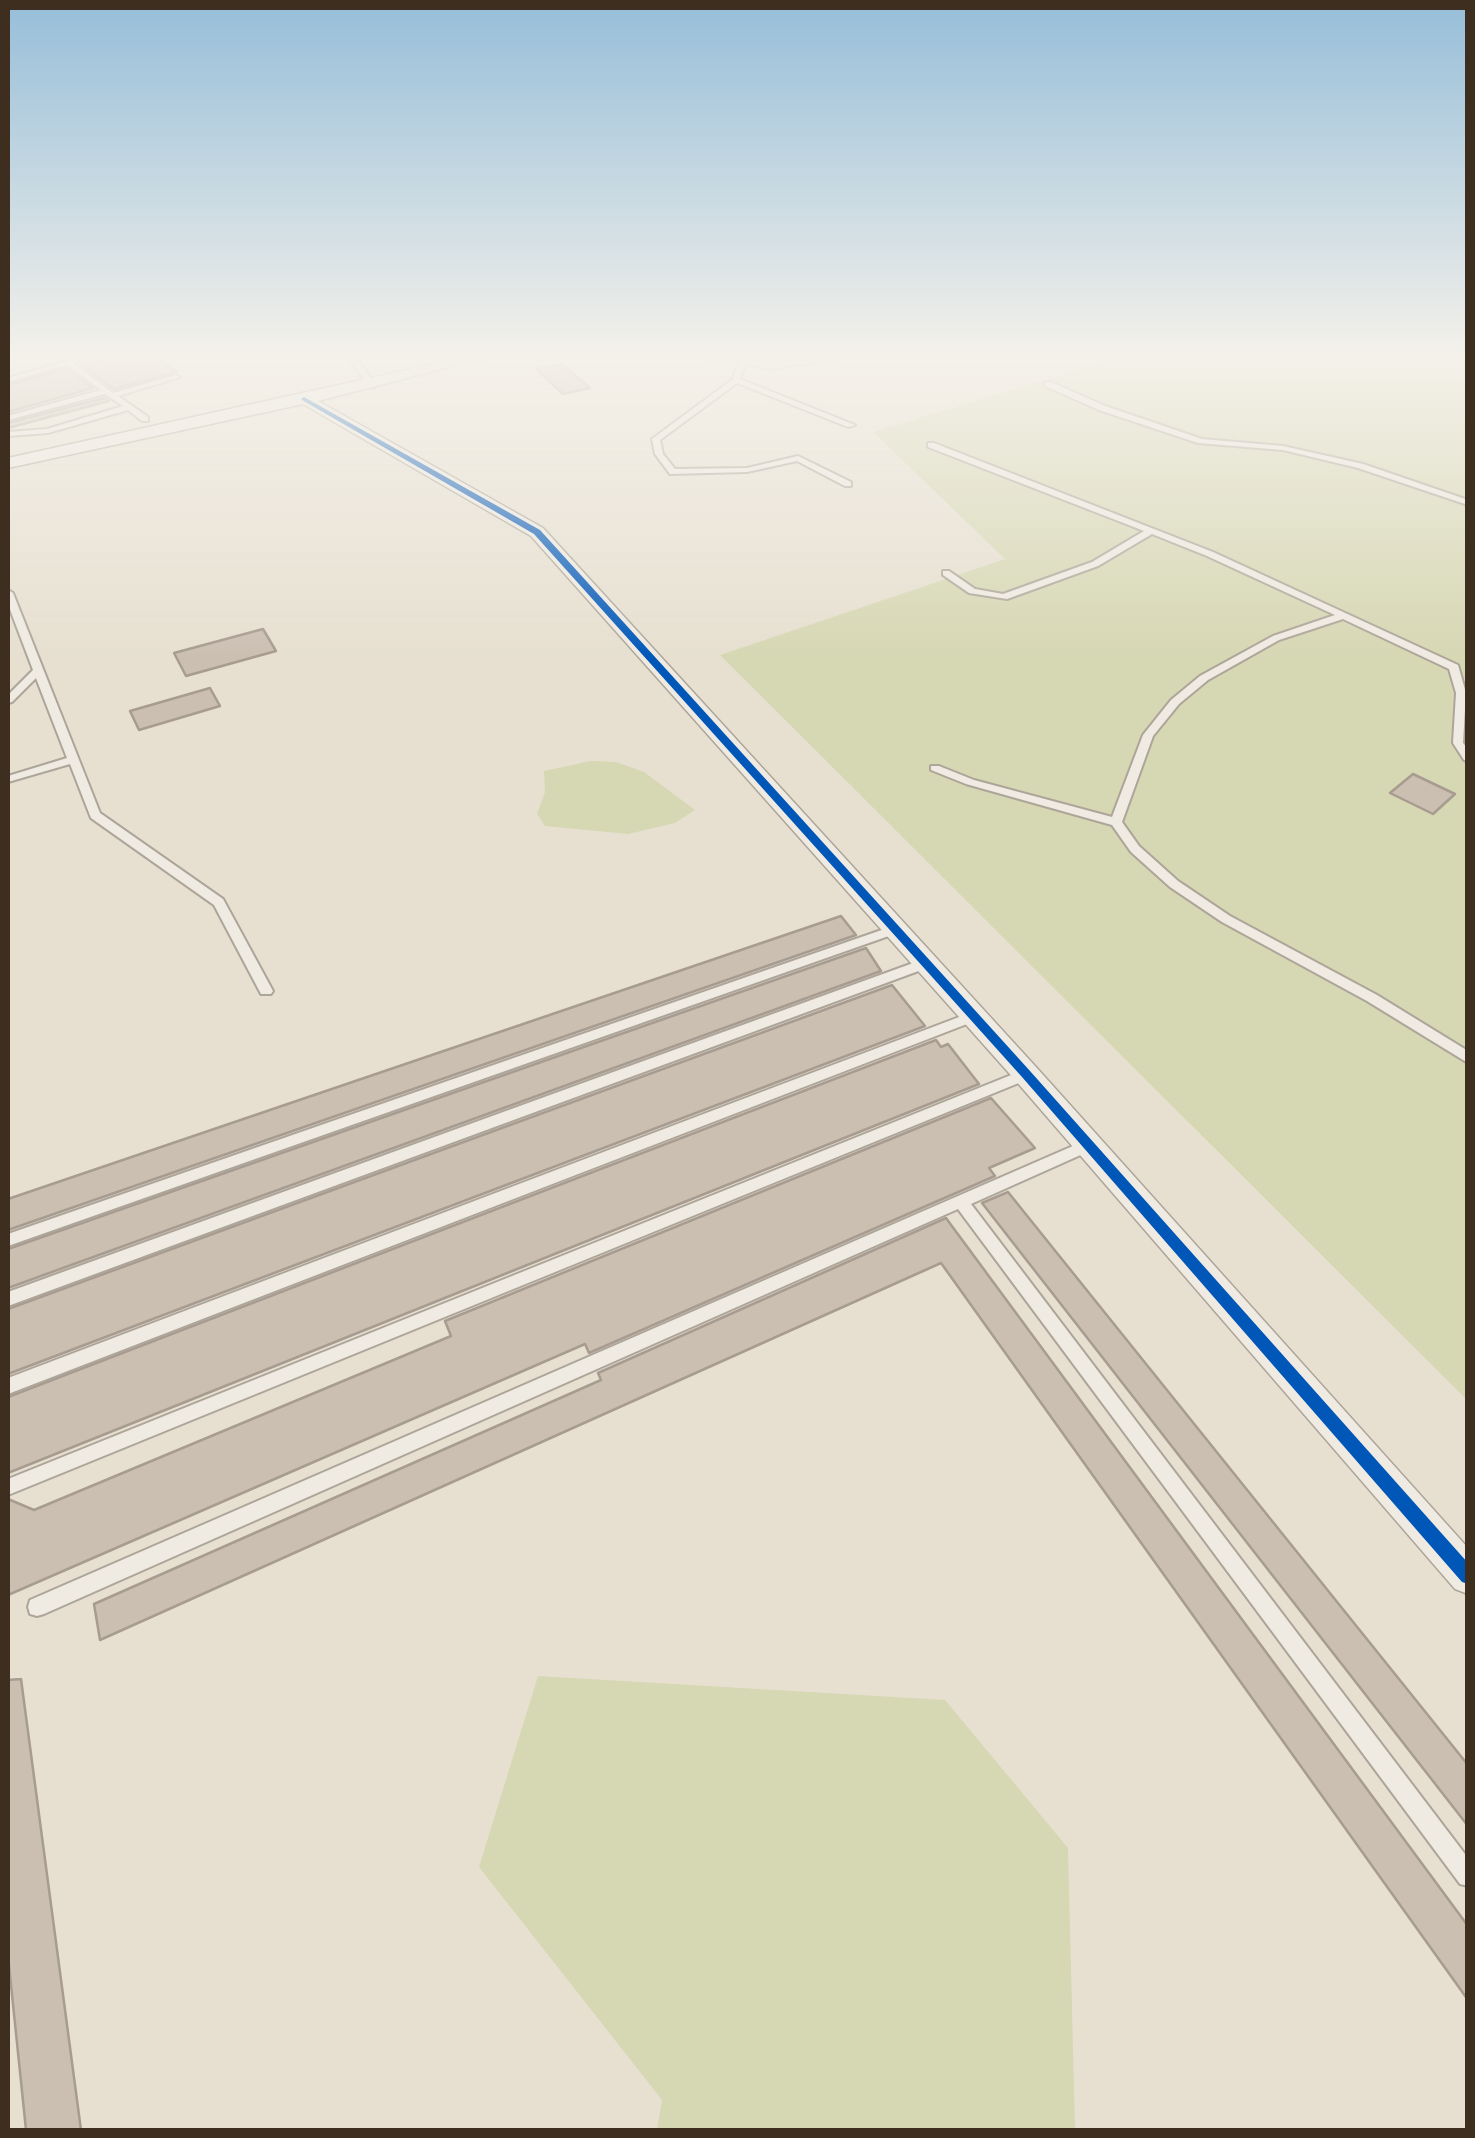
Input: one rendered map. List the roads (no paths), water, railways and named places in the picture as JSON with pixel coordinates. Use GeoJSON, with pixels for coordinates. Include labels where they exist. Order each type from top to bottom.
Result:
{"type":"FeatureCollection","features":[{"type":"Feature","properties":{"kind":"street"},"geometry":{"type":"LineString","coordinates":[[408,459],[537,532],[1026,1074],[1468,1576]]}},
{"type":"Feature","properties":{"kind":"lane"},"geometry":{"type":"LineString","coordinates":[[663,459],[673,472],[747,470],[795,459]]}},
{"type":"Feature","properties":{"kind":"lane"},"geometry":{"type":"LineString","coordinates":[[799,459],[848,484]]}},
{"type":"Feature","properties":{"kind":"lane"},"geometry":{"type":"LineString","coordinates":[[965,459],[1151,531],[1345,614],[1454,667],[1461,693],[1458,744],[1468,758]]}},
{"type":"Feature","properties":{"kind":"lane"},"geometry":{"type":"LineString","coordinates":[[1330,459],[1468,503]]}},
{"type":"Feature","properties":{"kind":"lane"},"geometry":{"type":"LineString","coordinates":[[946,573],[972,591],[987,597],[1004,597],[1095,564],[1151,531]]}},
{"type":"Feature","properties":{"kind":"lane"},"geometry":{"type":"LineString","coordinates":[[8,593],[95,816],[219,902],[266,991]]}},
{"type":"Feature","properties":{"kind":"lane"},"geometry":{"type":"LineString","coordinates":[[1116,822],[1148,735],[1175,702],[1204,678],[1276,638],[1345,614]]}},
{"type":"Feature","properties":{"kind":"lane"},"geometry":{"type":"LineString","coordinates":[[8,700],[38,670]]}},
{"type":"Feature","properties":{"kind":"lane"},"geometry":{"type":"LineString","coordinates":[[8,779],[73,760]]}},
{"type":"Feature","properties":{"kind":"lane"},"geometry":{"type":"LineString","coordinates":[[935,768],[970,782],[1116,822],[1135,849],[1174,884],[1226,919],[1372,998],[1468,1058]]}},
{"type":"Feature","properties":{"kind":"lane"},"geometry":{"type":"LineString","coordinates":[[8,1240],[896,929]]}},
{"type":"Feature","properties":{"kind":"lane"},"geometry":{"type":"LineString","coordinates":[[8,1299],[927,963]]}},
{"type":"Feature","properties":{"kind":"lane"},"geometry":{"type":"LineString","coordinates":[[8,1386],[974,1016]]}},
{"type":"Feature","properties":{"kind":"lane"},"geometry":{"type":"LineString","coordinates":[[8,1488],[1026,1074]]}},
{"type":"Feature","properties":{"kind":"lane"},"geometry":{"type":"LineString","coordinates":[[37,1608],[1089,1145]]}},
{"type":"Feature","properties":{"kind":"lane"},"geometry":{"type":"LineString","coordinates":[[960,1201],[1468,1876]]}}]}
